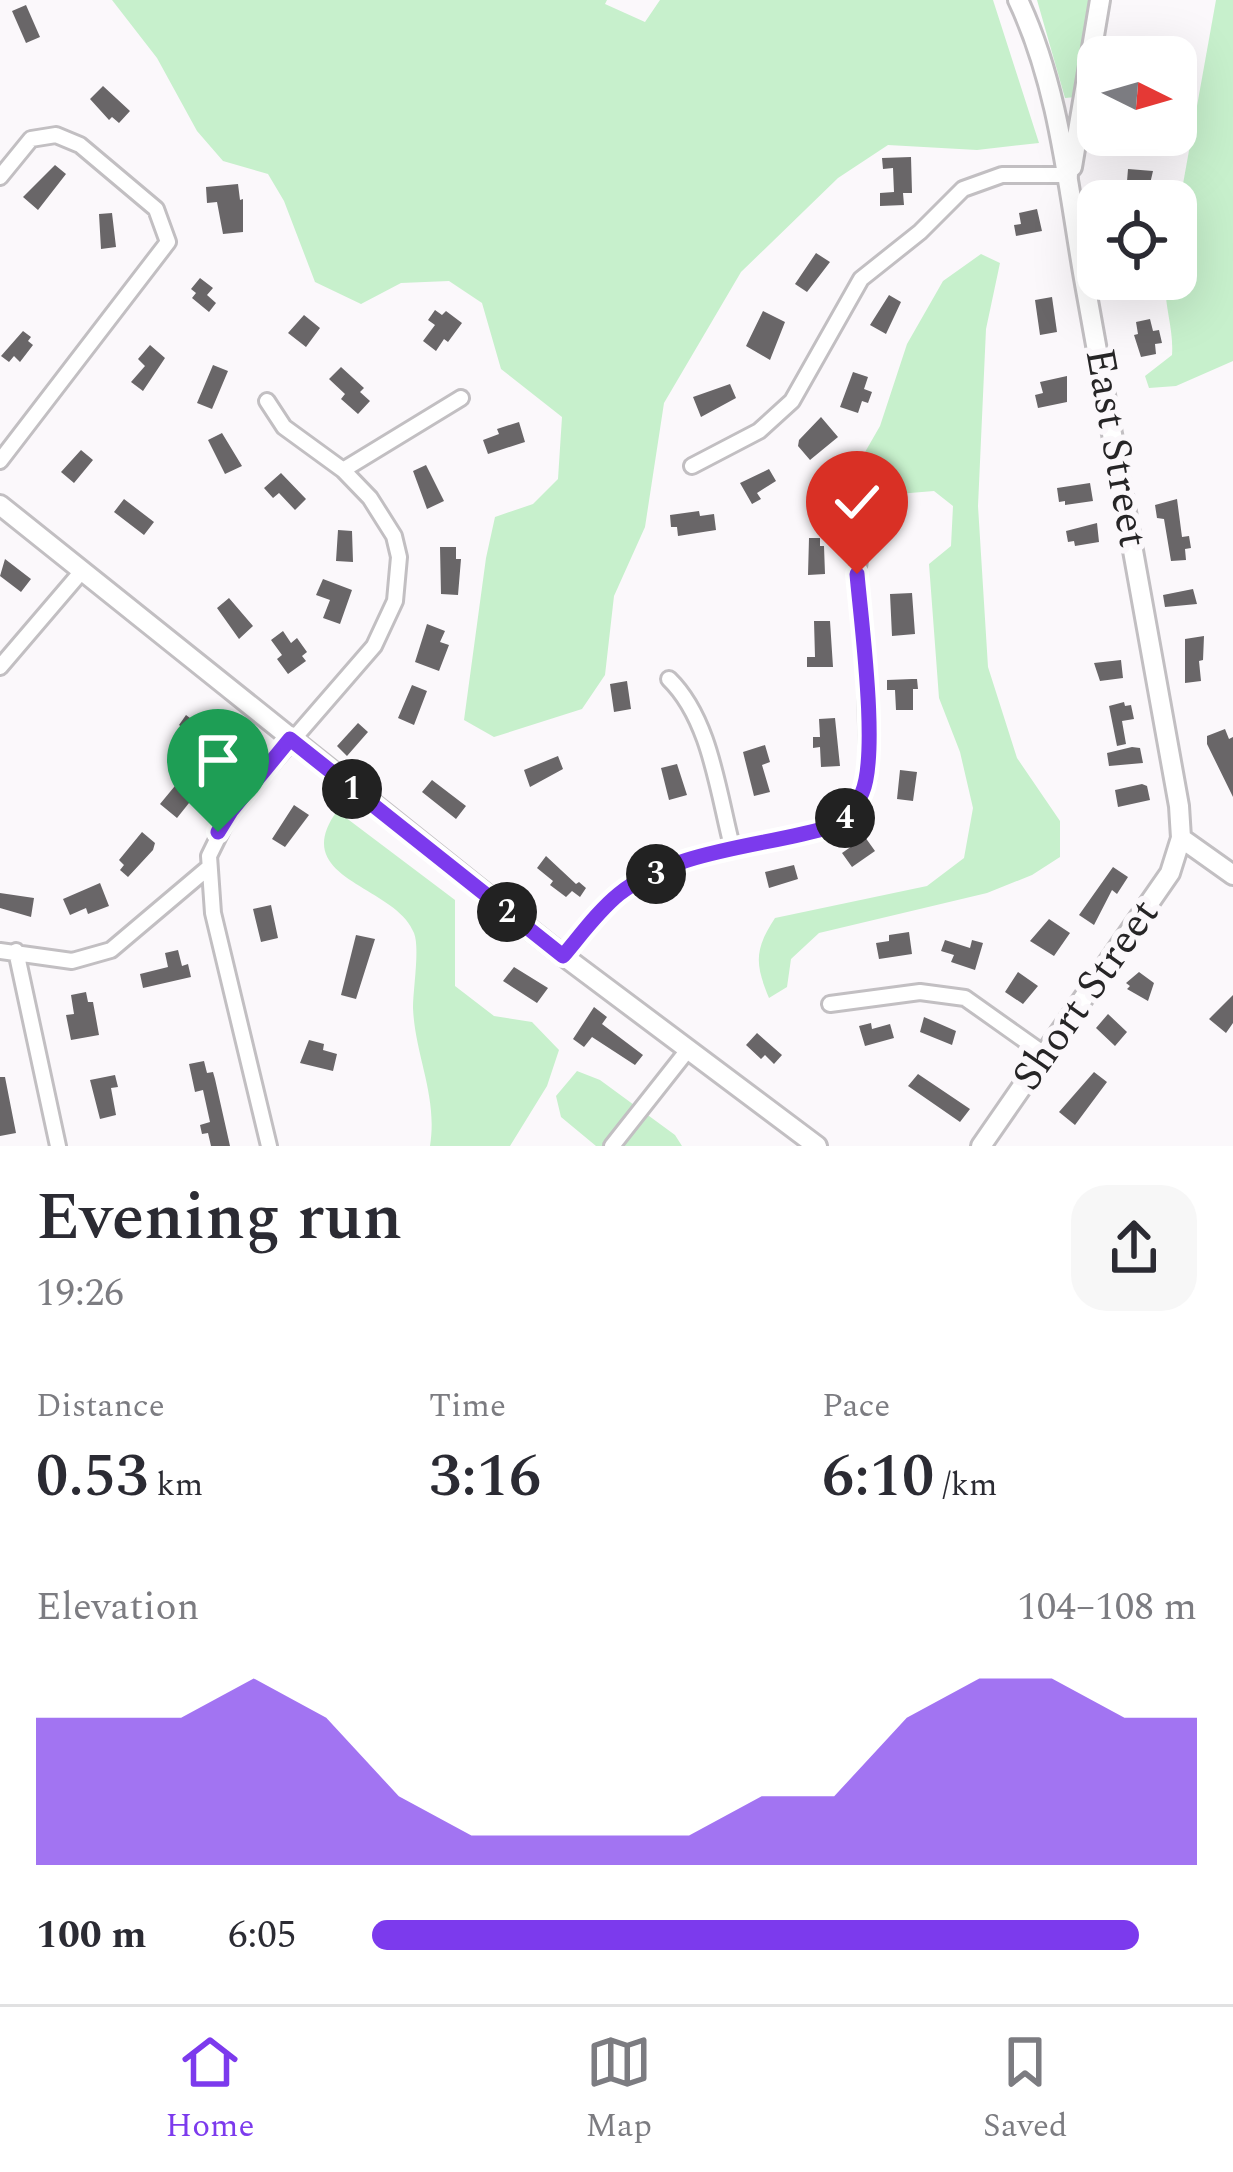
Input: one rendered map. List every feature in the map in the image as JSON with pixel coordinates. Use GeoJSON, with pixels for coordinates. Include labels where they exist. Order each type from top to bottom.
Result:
{"type":"FeatureCollection","features":[{"type":"Feature","properties":{"kind":"street","name":"East Street"},"geometry":{"type":"LineString","coordinates":[[1018,0],[1036,46],[1070,175],[1084,278],[1179,806],[1180,838]]}},
{"type":"Feature","properties":{"kind":"street"},"geometry":{"type":"LineString","coordinates":[[692,466],[759,431],[792,401],[860,279],[920,232],[963,190],[1002,175],[1070,175],[1100,0]]}},
{"type":"Feature","properties":{"kind":"street"},"geometry":{"type":"LineString","coordinates":[[0,178],[32,139],[56,135],[80,145],[156,209],[168,242],[0,461]]}},
{"type":"Feature","properties":{"kind":"street"},"geometry":{"type":"LineString","coordinates":[[343,470],[461,398]]}},
{"type":"Feature","properties":{"kind":"street"},"geometry":{"type":"LineString","coordinates":[[267,401],[284,428],[343,470],[383,513],[394,536],[399,582],[386,626],[374,646],[231,811],[218,832],[208,868],[213,913],[269,1146]]}},
{"type":"Feature","properties":{"kind":"street"},"geometry":{"type":"LineString","coordinates":[[0,505],[563,956],[817,1146]]}},
{"type":"Feature","properties":{"kind":"street"},"geometry":{"type":"LineString","coordinates":[[563,956],[617,895],[642,879],[733,850],[830,827],[851,814],[868,778],[866,674],[857,574],[863,532]]}},
{"type":"Feature","properties":{"kind":"street"},"geometry":{"type":"LineString","coordinates":[[0,667],[82,571]]}},
{"type":"Feature","properties":{"kind":"street"},"geometry":{"type":"LineString","coordinates":[[669,679],[685,694],[697,718],[733,850]]}},
{"type":"Feature","properties":{"kind":"street"},"geometry":{"type":"LineString","coordinates":[[1180,838],[1233,875]]}},
{"type":"Feature","properties":{"kind":"street","name":"Short Street"},"geometry":{"type":"LineString","coordinates":[[980,1146],[1170,873],[1180,838]]}},
{"type":"Feature","properties":{"kind":"street"},"geometry":{"type":"LineString","coordinates":[[58,1146],[8,951],[72,961],[111,950],[208,868]]}},
{"type":"Feature","properties":{"kind":"street"},"geometry":{"type":"LineString","coordinates":[[830,1004],[920,992],[965,998],[1044,1054]]}},
{"type":"Feature","properties":{"kind":"street"},"geometry":{"type":"LineString","coordinates":[[612,1146],[687,1051]]}},
{"type":"Feature","properties":{"kind":"green space"},"geometry":{"type":"Polygon","coordinates":[[[112,0],[607,0],[605,4],[645,22],[660,0],[993,0],[1039,143],[977,150],[888,145],[838,178],[741,272],[664,403],[645,527],[614,596],[605,675],[582,709],[494,737],[464,720],[486,558],[495,517],[533,504],[558,479],[562,417],[501,369],[482,303],[449,281],[401,283],[361,304],[315,282],[284,201],[268,174],[223,161],[197,131],[157,58],[112,0]]]}},
{"type":"Feature","properties":{"kind":"green space"},"geometry":{"type":"Polygon","coordinates":[[[1037,0],[1093,0],[1087,36],[1077,36],[1076,97],[1065,98],[1037,0]]]}},
{"type":"Feature","properties":{"kind":"green space"},"geometry":{"type":"Polygon","coordinates":[[[1216,0],[1233,0],[1233,361],[1176,386],[1149,388],[1145,376],[1172,355],[1166,300],[1197,300],[1197,180],[1184,180],[1188,156],[1197,156],[1197,106],[1216,0]]]}},
{"type":"Feature","properties":{"kind":"green space"},"geometry":{"type":"Polygon","coordinates":[[[981,254],[1000,263],[986,329],[978,506],[988,667],[1017,758],[1060,821],[1060,857],[1032,875],[987,893],[819,933],[791,959],[787,987],[769,998],[759,957],[775,918],[927,886],[964,858],[973,808],[960,752],[939,698],[929,564],[951,546],[953,506],[934,491],[862,497],[845,487],[880,426],[907,344],[943,281],[981,254]]]}},
{"type":"Feature","properties":{"kind":"green space"},"geometry":{"type":"Polygon","coordinates":[[[337,811],[455,900],[455,986],[494,1016],[532,1022],[559,1050],[547,1086],[510,1146],[430,1146],[429,1093],[413,1008],[416,940],[403,917],[350,880],[325,852],[325,834],[337,811]]]}},
{"type":"Feature","properties":{"kind":"green space"},"geometry":{"type":"Polygon","coordinates":[[[577,1071],[600,1080],[675,1135],[682,1146],[596,1146],[561,1117],[556,1096],[577,1071]]]}},
{"type":"Feature","properties":{"kind":"building"},"geometry":{"type":"Polygon","coordinates":[[[26,5],[40,37],[26,43],[12,11],[26,5]]]}},
{"type":"Feature","properties":{"kind":"building"},"geometry":{"type":"Polygon","coordinates":[[[103,86],[130,111],[119,123],[112,117],[109,120],[90,99],[103,86]]]}},
{"type":"Feature","properties":{"kind":"building"},"geometry":{"type":"Polygon","coordinates":[[[911,157],[912,193],[903,193],[904,205],[880,206],[880,193],[894,192],[893,168],[883,169],[882,158],[911,157]]]}},
{"type":"Feature","properties":{"kind":"building"},"geometry":{"type":"Polygon","coordinates":[[[55,165],[66,174],[38,210],[23,197],[55,165]]]}},
{"type":"Feature","properties":{"kind":"building"},"geometry":{"type":"Polygon","coordinates":[[[1128,169],[1153,171],[1151,180],[1127,180],[1128,169]]]}},
{"type":"Feature","properties":{"kind":"building"},"geometry":{"type":"Polygon","coordinates":[[[238,184],[243,232],[223,234],[217,202],[207,203],[206,187],[238,184]]]}},
{"type":"Feature","properties":{"kind":"building"},"geometry":{"type":"Polygon","coordinates":[[[1037,209],[1042,231],[1016,236],[1019,213],[1037,209]]]}},
{"type":"Feature","properties":{"kind":"building"},"geometry":{"type":"Polygon","coordinates":[[[112,213],[116,247],[101,249],[99,214],[112,213]]]}},
{"type":"Feature","properties":{"kind":"building"},"geometry":{"type":"Polygon","coordinates":[[[816,253],[830,262],[807,292],[795,284],[816,253]]]}},
{"type":"Feature","properties":{"kind":"building"},"geometry":{"type":"Polygon","coordinates":[[[200,278],[213,288],[207,295],[216,303],[209,312],[192,298],[196,293],[191,289],[200,278]]]}},
{"type":"Feature","properties":{"kind":"building"},"geometry":{"type":"Polygon","coordinates":[[[889,295],[901,302],[886,334],[870,325],[889,295]]]}},
{"type":"Feature","properties":{"kind":"building"},"geometry":{"type":"Polygon","coordinates":[[[1052,297],[1057,332],[1040,335],[1035,300],[1052,297]]]}},
{"type":"Feature","properties":{"kind":"building"},"geometry":{"type":"Polygon","coordinates":[[[435,310],[442,315],[446,311],[462,323],[436,351],[423,341],[435,325],[428,320],[435,310]]]}},
{"type":"Feature","properties":{"kind":"building"},"geometry":{"type":"Polygon","coordinates":[[[763,311],[785,322],[770,360],[746,346],[763,311]]]}},
{"type":"Feature","properties":{"kind":"building"},"geometry":{"type":"Polygon","coordinates":[[[304,315],[320,328],[306,347],[288,333],[304,315]]]}},
{"type":"Feature","properties":{"kind":"building"},"geometry":{"type":"Polygon","coordinates":[[[1150,319],[1162,343],[1155,344],[1156,354],[1141,357],[1134,335],[1138,334],[1136,322],[1150,319]]]}},
{"type":"Feature","properties":{"kind":"building"},"geometry":{"type":"Polygon","coordinates":[[[23,331],[33,345],[20,362],[14,356],[9,362],[1,356],[23,331]]]}},
{"type":"Feature","properties":{"kind":"building"},"geometry":{"type":"Polygon","coordinates":[[[150,345],[165,358],[143,391],[131,382],[145,366],[138,359],[150,345]]]}},
{"type":"Feature","properties":{"kind":"building"},"geometry":{"type":"Polygon","coordinates":[[[213,365],[228,371],[212,409],[197,403],[213,365]]]}},
{"type":"Feature","properties":{"kind":"building"},"geometry":{"type":"Polygon","coordinates":[[[341,367],[364,388],[360,392],[370,401],[358,414],[329,379],[341,367]]]}},
{"type":"Feature","properties":{"kind":"building"},"geometry":{"type":"Polygon","coordinates":[[[853,372],[868,377],[864,389],[872,392],[858,413],[840,407],[853,372]]]}},
{"type":"Feature","properties":{"kind":"building"},"geometry":{"type":"Polygon","coordinates":[[[1067,376],[1067,402],[1038,408],[1035,395],[1043,393],[1040,382],[1067,376]]]}},
{"type":"Feature","properties":{"kind":"building"},"geometry":{"type":"Polygon","coordinates":[[[730,384],[736,398],[701,417],[693,397],[730,384]]]}},
{"type":"Feature","properties":{"kind":"building"},"geometry":{"type":"Polygon","coordinates":[[[821,417],[838,437],[810,460],[798,446],[799,440],[821,417]]]}},
{"type":"Feature","properties":{"kind":"building"},"geometry":{"type":"Polygon","coordinates":[[[519,422],[525,442],[488,454],[483,440],[519,422]]]}},
{"type":"Feature","properties":{"kind":"building"},"geometry":{"type":"Polygon","coordinates":[[[222,433],[242,466],[225,474],[208,440],[222,433]]]}},
{"type":"Feature","properties":{"kind":"building"},"geometry":{"type":"Polygon","coordinates":[[[81,450],[93,460],[74,483],[61,472],[81,450]]]}},
{"type":"Feature","properties":{"kind":"building"},"geometry":{"type":"Polygon","coordinates":[[[426,465],[444,501],[427,509],[413,471],[426,465]]]}},
{"type":"Feature","properties":{"kind":"building"},"geometry":{"type":"Polygon","coordinates":[[[769,469],[776,481],[757,493],[761,499],[752,504],[740,483],[769,469]]]}},
{"type":"Feature","properties":{"kind":"building"},"geometry":{"type":"Polygon","coordinates":[[[281,473],[306,499],[295,510],[279,493],[273,498],[264,488],[281,473]]]}},
{"type":"Feature","properties":{"kind":"building"},"geometry":{"type":"Polygon","coordinates":[[[1090,483],[1093,501],[1059,502],[1057,488],[1090,483]]]}},
{"type":"Feature","properties":{"kind":"building"},"geometry":{"type":"Polygon","coordinates":[[[124,499],[154,522],[144,535],[114,512],[124,499]]]}},
{"type":"Feature","properties":{"kind":"building"},"geometry":{"type":"Polygon","coordinates":[[[1177,499],[1182,537],[1189,536],[1191,548],[1185,549],[1186,560],[1171,561],[1164,519],[1157,518],[1155,505],[1177,499]]]}},
{"type":"Feature","properties":{"kind":"building"},"geometry":{"type":"Polygon","coordinates":[[[699,511],[700,516],[714,514],[716,530],[678,536],[670,515],[699,511]]]}},
{"type":"Feature","properties":{"kind":"building"},"geometry":{"type":"Polygon","coordinates":[[[1097,523],[1099,542],[1075,546],[1074,541],[1068,542],[1066,531],[1097,523]]]}},
{"type":"Feature","properties":{"kind":"building"},"geometry":{"type":"Polygon","coordinates":[[[338,530],[352,531],[353,562],[336,561],[338,530]]]}},
{"type":"Feature","properties":{"kind":"building"},"geometry":{"type":"Polygon","coordinates":[[[809,538],[820,538],[824,546],[825,574],[808,575],[809,538]]]}},
{"type":"Feature","properties":{"kind":"building"},"geometry":{"type":"Polygon","coordinates":[[[440,547],[456,547],[456,559],[461,559],[458,595],[441,594],[440,547]]]}},
{"type":"Feature","properties":{"kind":"building"},"geometry":{"type":"Polygon","coordinates":[[[5,559],[31,579],[21,592],[0,576],[5,559]]]}},
{"type":"Feature","properties":{"kind":"building"},"geometry":{"type":"Polygon","coordinates":[[[323,579],[352,590],[340,624],[323,618],[330,600],[316,595],[323,579]]]}},
{"type":"Feature","properties":{"kind":"building"},"geometry":{"type":"Polygon","coordinates":[[[1193,589],[1197,604],[1165,607],[1163,595],[1193,589]]]}},
{"type":"Feature","properties":{"kind":"building"},"geometry":{"type":"Polygon","coordinates":[[[912,593],[915,634],[892,636],[890,594],[912,593]]]}},
{"type":"Feature","properties":{"kind":"building"},"geometry":{"type":"Polygon","coordinates":[[[229,598],[253,626],[239,639],[217,608],[229,598]]]}},
{"type":"Feature","properties":{"kind":"building"},"geometry":{"type":"Polygon","coordinates":[[[814,621],[830,621],[833,667],[807,667],[807,657],[815,657],[814,621]]]}},
{"type":"Feature","properties":{"kind":"building"},"geometry":{"type":"Polygon","coordinates":[[[427,624],[445,631],[440,642],[449,645],[439,671],[415,662],[427,624]]]}},
{"type":"Feature","properties":{"kind":"building"},"geometry":{"type":"Polygon","coordinates":[[[283,631],[291,643],[297,638],[307,652],[302,656],[306,661],[288,674],[271,640],[283,631]]]}},
{"type":"Feature","properties":{"kind":"building"},"geometry":{"type":"Polygon","coordinates":[[[1204,636],[1201,681],[1185,683],[1185,639],[1204,636]]]}},
{"type":"Feature","properties":{"kind":"building"},"geometry":{"type":"Polygon","coordinates":[[[1121,660],[1123,678],[1100,681],[1094,663],[1121,660]]]}},
{"type":"Feature","properties":{"kind":"building"},"geometry":{"type":"Polygon","coordinates":[[[917,679],[913,710],[896,710],[895,690],[887,690],[887,680],[917,679]]]}},
{"type":"Feature","properties":{"kind":"building"},"geometry":{"type":"Polygon","coordinates":[[[627,681],[631,709],[614,712],[610,684],[627,681]]]}},
{"type":"Feature","properties":{"kind":"building"},"geometry":{"type":"Polygon","coordinates":[[[412,685],[427,691],[414,725],[398,718],[412,685]]]}},
{"type":"Feature","properties":{"kind":"building"},"geometry":{"type":"Polygon","coordinates":[[[1131,705],[1134,719],[1122,721],[1126,744],[1117,746],[1109,706],[1131,705]]]}},
{"type":"Feature","properties":{"kind":"building"},"geometry":{"type":"Polygon","coordinates":[[[186,715],[214,736],[225,729],[234,736],[217,766],[200,754],[206,746],[179,725],[186,715]]]}},
{"type":"Feature","properties":{"kind":"building"},"geometry":{"type":"Polygon","coordinates":[[[835,718],[840,766],[821,767],[820,747],[813,748],[813,737],[820,737],[819,719],[835,718]]]}},
{"type":"Feature","properties":{"kind":"building"},"geometry":{"type":"Polygon","coordinates":[[[358,723],[368,732],[347,756],[337,746],[358,723]]]}},
{"type":"Feature","properties":{"kind":"building"},"geometry":{"type":"Polygon","coordinates":[[[1225,729],[1229,739],[1233,737],[1233,797],[1207,744],[1207,736],[1225,729]]]}},
{"type":"Feature","properties":{"kind":"building"},"geometry":{"type":"Polygon","coordinates":[[[765,745],[770,762],[762,765],[770,792],[754,796],[743,752],[765,745]]]}},
{"type":"Feature","properties":{"kind":"building"},"geometry":{"type":"Polygon","coordinates":[[[1140,748],[1143,763],[1109,766],[1107,753],[1140,748]]]}},
{"type":"Feature","properties":{"kind":"building"},"geometry":{"type":"Polygon","coordinates":[[[558,756],[563,769],[530,787],[524,770],[558,756]]]}},
{"type":"Feature","properties":{"kind":"building"},"geometry":{"type":"Polygon","coordinates":[[[677,764],[687,795],[669,800],[661,768],[677,764]]]}},
{"type":"Feature","properties":{"kind":"building"},"geometry":{"type":"Polygon","coordinates":[[[900,770],[917,772],[913,801],[897,799],[900,770]]]}},
{"type":"Feature","properties":{"kind":"building"},"geometry":{"type":"Polygon","coordinates":[[[184,775],[201,788],[177,818],[160,804],[184,775]]]}},
{"type":"Feature","properties":{"kind":"building"},"geometry":{"type":"Polygon","coordinates":[[[432,780],[466,806],[456,819],[422,792],[432,780]]]}},
{"type":"Feature","properties":{"kind":"building"},"geometry":{"type":"Polygon","coordinates":[[[1142,784],[1150,800],[1118,807],[1115,790],[1142,784]]]}},
{"type":"Feature","properties":{"kind":"building"},"geometry":{"type":"Polygon","coordinates":[[[294,805],[309,815],[285,847],[272,839],[294,805]]]}},
{"type":"Feature","properties":{"kind":"building"},"geometry":{"type":"Polygon","coordinates":[[[142,832],[155,843],[153,850],[128,877],[120,870],[124,865],[119,860],[142,832]]]}},
{"type":"Feature","properties":{"kind":"building"},"geometry":{"type":"Polygon","coordinates":[[[865,837],[875,851],[852,867],[842,853],[865,837]]]}},
{"type":"Feature","properties":{"kind":"building"},"geometry":{"type":"Polygon","coordinates":[[[546,856],[586,888],[580,897],[572,891],[566,897],[550,885],[553,881],[537,868],[546,856]]]}},
{"type":"Feature","properties":{"kind":"building"},"geometry":{"type":"Polygon","coordinates":[[[794,865],[798,879],[769,888],[765,872],[794,865]]]}},
{"type":"Feature","properties":{"kind":"building"},"geometry":{"type":"Polygon","coordinates":[[[1113,867],[1128,877],[1117,894],[1112,890],[1094,925],[1079,915],[1113,867]]]}},
{"type":"Feature","properties":{"kind":"building"},"geometry":{"type":"Polygon","coordinates":[[[100,883],[109,906],[70,915],[63,899],[100,883]]]}},
{"type":"Feature","properties":{"kind":"building"},"geometry":{"type":"Polygon","coordinates":[[[0,893],[34,898],[31,917],[0,908],[0,893]]]}},
{"type":"Feature","properties":{"kind":"building"},"geometry":{"type":"Polygon","coordinates":[[[271,905],[278,938],[261,942],[253,909],[271,905]]]}},
{"type":"Feature","properties":{"kind":"building"},"geometry":{"type":"Polygon","coordinates":[[[1049,919],[1070,933],[1054,956],[1030,941],[1049,919]]]}},
{"type":"Feature","properties":{"kind":"building"},"geometry":{"type":"Polygon","coordinates":[[[909,932],[912,954],[879,959],[876,943],[909,932]]]}},
{"type":"Feature","properties":{"kind":"building"},"geometry":{"type":"Polygon","coordinates":[[[356,935],[375,939],[356,999],[341,995],[356,935]]]}},
{"type":"Feature","properties":{"kind":"building"},"geometry":{"type":"Polygon","coordinates":[[[945,940],[970,948],[972,940],[983,943],[975,970],[951,962],[954,955],[941,951],[945,940]]]}},
{"type":"Feature","properties":{"kind":"building"},"geometry":{"type":"Polygon","coordinates":[[[178,950],[191,977],[143,988],[140,974],[168,967],[165,953],[178,950]]]}},
{"type":"Feature","properties":{"kind":"building"},"geometry":{"type":"Polygon","coordinates":[[[514,967],[548,988],[537,1003],[503,981],[514,967]]]}},
{"type":"Feature","properties":{"kind":"building"},"geometry":{"type":"Polygon","coordinates":[[[1018,972],[1038,986],[1023,1004],[1005,992],[1018,972]]]}},
{"type":"Feature","properties":{"kind":"building"},"geometry":{"type":"Polygon","coordinates":[[[1139,972],[1154,983],[1148,1001],[1127,989],[1126,983],[1139,972]]]}},
{"type":"Feature","properties":{"kind":"building"},"geometry":{"type":"Polygon","coordinates":[[[86,992],[88,1002],[93,1002],[99,1035],[71,1040],[66,1015],[74,1014],[71,995],[86,992]]]}},
{"type":"Feature","properties":{"kind":"building"},"geometry":{"type":"Polygon","coordinates":[[[1233,995],[1233,1023],[1226,1033],[1209,1019],[1233,995]]]}},
{"type":"Feature","properties":{"kind":"building"},"geometry":{"type":"Polygon","coordinates":[[[594,1007],[607,1017],[602,1024],[643,1055],[635,1065],[592,1037],[584,1047],[573,1039],[594,1007]]]}},
{"type":"Feature","properties":{"kind":"building"},"geometry":{"type":"Polygon","coordinates":[[[1108,1014],[1127,1032],[1115,1046],[1096,1028],[1108,1014]]]}},
{"type":"Feature","properties":{"kind":"building"},"geometry":{"type":"Polygon","coordinates":[[[924,1017],[956,1031],[952,1045],[920,1032],[924,1017]]]}},
{"type":"Feature","properties":{"kind":"building"},"geometry":{"type":"Polygon","coordinates":[[[871,1023],[872,1029],[890,1024],[894,1038],[865,1046],[859,1026],[871,1023]]]}},
{"type":"Feature","properties":{"kind":"building"},"geometry":{"type":"Polygon","coordinates":[[[757,1033],[782,1055],[774,1064],[746,1045],[757,1033]]]}},
{"type":"Feature","properties":{"kind":"building"},"geometry":{"type":"Polygon","coordinates":[[[309,1040],[337,1054],[333,1071],[300,1063],[309,1040]]]}},
{"type":"Feature","properties":{"kind":"building"},"geometry":{"type":"Polygon","coordinates":[[[204,1061],[207,1073],[213,1072],[230,1146],[211,1146],[208,1133],[202,1134],[200,1125],[210,1122],[203,1090],[195,1092],[189,1064],[204,1061]]]}},
{"type":"Feature","properties":{"kind":"building"},"geometry":{"type":"Polygon","coordinates":[[[1094,1072],[1107,1082],[1075,1125],[1059,1112],[1094,1072]]]}},
{"type":"Feature","properties":{"kind":"building"},"geometry":{"type":"Polygon","coordinates":[[[918,1074],[970,1109],[960,1122],[908,1086],[918,1074]]]}},
{"type":"Feature","properties":{"kind":"building"},"geometry":{"type":"Polygon","coordinates":[[[115,1075],[118,1087],[111,1088],[116,1115],[100,1119],[90,1080],[115,1075]]]}},
{"type":"Feature","properties":{"kind":"building"},"geometry":{"type":"Polygon","coordinates":[[[0,1077],[5,1077],[16,1133],[0,1136],[0,1077]]]}},
{"type":"Feature","properties":{"kind":"route"},"geometry":{"type":"LineString","coordinates":[[218,832],[290,739],[563,956],[617,895],[642,879],[684,863],[830,827],[851,814],[868,778],[866,674],[857,574]]}}]}
